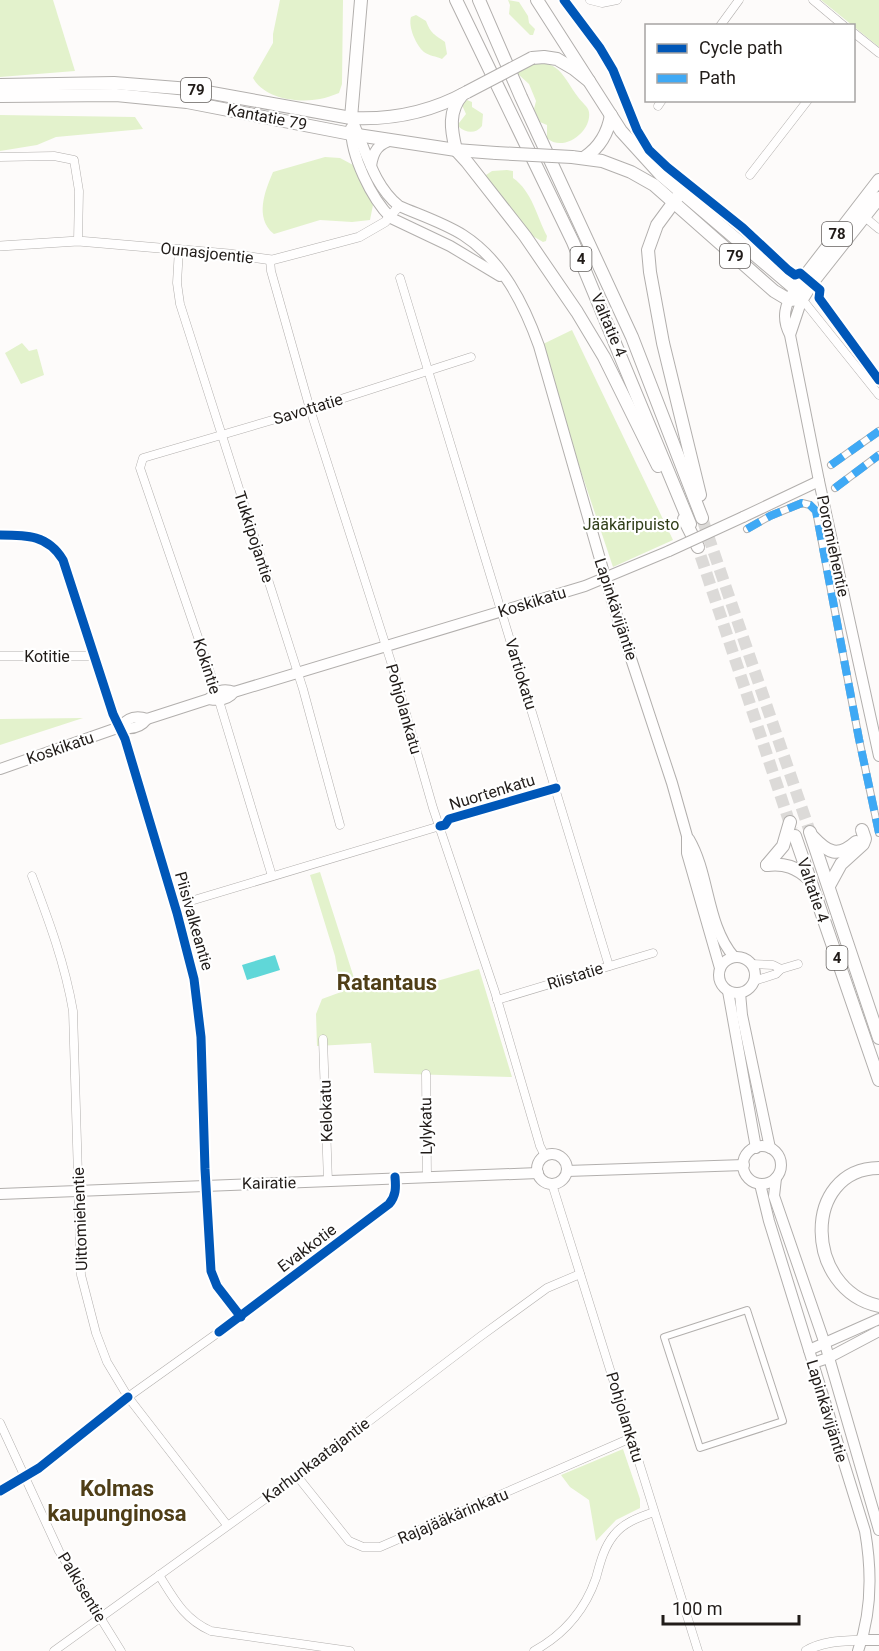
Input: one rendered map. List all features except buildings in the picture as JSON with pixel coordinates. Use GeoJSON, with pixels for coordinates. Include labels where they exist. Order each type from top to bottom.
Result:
{"type":"FeatureCollection","features":[{"type":"Feature","properties":{"kind":"main road"},"geometry":{"type":"LineString","coordinates":[[351,118],[362,0]]}},
{"type":"Feature","properties":{"kind":"main road","name":"Valtatie 4"},"geometry":{"type":"LineString","coordinates":[[456,0],[573,242],[690,524]]}},
{"type":"Feature","properties":{"kind":"main road","name":"Valtatie 4"},"geometry":{"type":"LineString","coordinates":[[479,0],[521,97],[632,337],[704,518],[663,343],[650,272],[648,250],[652,236],[666,210],[674,201]]}},
{"type":"Feature","properties":{"kind":"main road"},"geometry":{"type":"LineString","coordinates":[[537,0],[589,81]]}},
{"type":"Feature","properties":{"kind":"main road","name":"79"},"geometry":{"type":"LineString","coordinates":[[464,93],[532,58],[557,59],[574,69],[589,81],[621,131],[640,154],[795,296]]}},
{"type":"Feature","properties":{"kind":"main road","name":"Kantatie 79"},"geometry":{"type":"LineString","coordinates":[[0,85],[114,83],[190,89],[351,118],[374,119],[410,114],[464,93]]}},
{"type":"Feature","properties":{"kind":"main road"},"geometry":{"type":"LineString","coordinates":[[464,93],[452,113],[451,125],[456,150],[525,236],[577,312],[621,389],[698,547]]}},
{"type":"Feature","properties":{"kind":"main road","name":"Kantatie 79"},"geometry":{"type":"LineString","coordinates":[[0,96],[116,96],[187,102],[355,135],[456,150],[579,157]]}},
{"type":"Feature","properties":{"kind":"main road"},"geometry":{"type":"LineString","coordinates":[[579,157],[597,148],[603,140],[611,115]]}},
{"type":"Feature","properties":{"kind":"main road","name":"Lapinkävijäntie"},"geometry":{"type":"LineString","coordinates":[[351,118],[356,154],[370,190],[377,203],[391,218],[450,246],[508,281]]}},
{"type":"Feature","properties":{"kind":"main road","name":"Lapinkävijäntie"},"geometry":{"type":"LineString","coordinates":[[355,135],[385,193],[399,206],[466,237],[483,250],[508,281],[529,319],[539,346],[605,578],[663,753],[687,836],[695,850],[724,946],[734,957]]}},
{"type":"Feature","properties":{"kind":"main road"},"geometry":{"type":"LineString","coordinates":[[371,166],[373,156],[379,146],[393,140]]}},
{"type":"Feature","properties":{"kind":"main road","name":"79"},"geometry":{"type":"LineString","coordinates":[[579,157],[602,161],[638,175],[654,185],[768,285],[795,296]]}},
{"type":"Feature","properties":{"kind":"main road","name":"78"},"geometry":{"type":"LineString","coordinates":[[795,296],[860,213],[879,180]]}},
{"type":"Feature","properties":{"kind":"main road"},"geometry":{"type":"LineString","coordinates":[[674,201],[682,191]]}},
{"type":"Feature","properties":{"kind":"main road","name":"78"},"geometry":{"type":"LineString","coordinates":[[860,213],[879,198]]}},
{"type":"Feature","properties":{"kind":"main road","name":"Poromiehentie"},"geometry":{"type":"LineString","coordinates":[[795,296],[790,335],[819,481],[875,717],[879,756]]}},
{"type":"Feature","properties":{"kind":"main road","name":"Koskikatu"},"geometry":{"type":"LineString","coordinates":[[0,769],[120,727],[129,729],[142,726],[147,718],[215,697],[230,697],[234,692],[585,586],[669,551],[819,481]]}},
{"type":"Feature","properties":{"kind":"main road"},"geometry":{"type":"LineString","coordinates":[[790,822],[783,846],[767,864],[780,863],[793,867],[810,880]]}},
{"type":"Feature","properties":{"kind":"main road","name":"Valtatie 4"},"geometry":{"type":"LineString","coordinates":[[829,886],[841,864],[863,844],[861,830],[857,841],[838,852],[828,850],[811,834],[879,1038]]}},
{"type":"Feature","properties":{"kind":"main road","name":"Lapinkävijäntie"},"geometry":{"type":"LineString","coordinates":[[687,836],[687,853],[720,968]]}},
{"type":"Feature","properties":{"kind":"main road","name":"Valtatie 4"},"geometry":{"type":"LineString","coordinates":[[795,836],[879,1080]]}},
{"type":"Feature","properties":{"kind":"main road"},"geometry":{"type":"LineString","coordinates":[[728,991],[740,993],[748,989],[754,981],[754,972],[743,958],[734,957],[726,961],[720,968],[720,982],[728,991],[756,1148]]}},
{"type":"Feature","properties":{"kind":"main road"},"geometry":{"type":"LineString","coordinates":[[740,993],[742,1015],[765,1132],[770,1148],[781,1162],[776,1178],[769,1183],[760,1184],[748,1177],[744,1165],[747,1155],[756,1148],[770,1148]]}},
{"type":"Feature","properties":{"kind":"main road"},"geometry":{"type":"LineString","coordinates":[[554,1155],[562,1158],[567,1171],[560,1182],[552,1184],[543,1181],[538,1173],[538,1164],[545,1156],[554,1155]]}},
{"type":"Feature","properties":{"kind":"main road"},"geometry":{"type":"LineString","coordinates":[[567,1171],[744,1165]]}},
{"type":"Feature","properties":{"kind":"main road"},"geometry":{"type":"LineString","coordinates":[[879,1168],[867,1168],[856,1172],[837,1187],[824,1211],[820,1234],[826,1259],[836,1278],[856,1297],[879,1306]]}},
{"type":"Feature","properties":{"kind":"main road","name":"Kairatie"},"geometry":{"type":"LineString","coordinates":[[0,1194],[538,1173]]}},
{"type":"Feature","properties":{"kind":"main road","name":"Lapinkävijäntie"},"geometry":{"type":"LineString","coordinates":[[776,1178],[774,1196],[825,1344],[879,1530]]}},
{"type":"Feature","properties":{"kind":"main road","name":"Lapinkävijäntie"},"geometry":{"type":"LineString","coordinates":[[760,1184],[769,1221],[867,1541],[870,1586],[867,1616],[860,1646]]}},
{"type":"Feature","properties":{"kind":"main road"},"geometry":{"type":"LineString","coordinates":[[809,1350],[879,1318]]}},
{"type":"Feature","properties":{"kind":"main road"},"geometry":{"type":"LineString","coordinates":[[813,1363],[828,1358],[879,1331]]}},
{"type":"Feature","properties":{"kind":"main road"},"geometry":{"type":"LineString","coordinates":[[860,1646],[879,1640]]}},
{"type":"Feature","properties":{"kind":"main road"},"geometry":{"type":"LineString","coordinates":[[876,1651],[879,1640]]}},
{"type":"Feature","properties":{"kind":"street"},"geometry":{"type":"LineString","coordinates":[[590,0],[602,3],[617,0]]}},
{"type":"Feature","properties":{"kind":"street"},"geometry":{"type":"LineString","coordinates":[[721,24],[739,0]]}},
{"type":"Feature","properties":{"kind":"street"},"geometry":{"type":"LineString","coordinates":[[813,0],[842,24]]}},
{"type":"Feature","properties":{"kind":"street"},"geometry":{"type":"LineString","coordinates":[[855,37],[879,53]]}},
{"type":"Feature","properties":{"kind":"street"},"geometry":{"type":"LineString","coordinates":[[750,175],[806,102]]}},
{"type":"Feature","properties":{"kind":"street"},"geometry":{"type":"LineString","coordinates":[[0,157],[54,156],[74,160],[79,191],[78,241]]}},
{"type":"Feature","properties":{"kind":"street","name":"Ounasjoentie"},"geometry":{"type":"LineString","coordinates":[[0,246],[78,241],[180,249],[270,260],[281,259],[359,237],[391,218],[399,206]]}},
{"type":"Feature","properties":{"kind":"street"},"geometry":{"type":"LineString","coordinates":[[860,213],[879,229]]}},
{"type":"Feature","properties":{"kind":"street","name":"Tukkipojantie"},"geometry":{"type":"LineString","coordinates":[[180,249],[177,283],[180,304],[298,673],[340,825]]}},
{"type":"Feature","properties":{"kind":"street","name":"Pohjolankatu"},"geometry":{"type":"LineString","coordinates":[[270,260],[271,271],[310,409],[545,1156]]}},
{"type":"Feature","properties":{"kind":"street","name":"Vartiokatu"},"geometry":{"type":"LineString","coordinates":[[400,278],[609,966]]}},
{"type":"Feature","properties":{"kind":"street"},"geometry":{"type":"LineString","coordinates":[[795,296],[879,395]]}},
{"type":"Feature","properties":{"kind":"street","name":"Savottatie"},"geometry":{"type":"LineString","coordinates":[[143,458],[310,409],[471,357]]}},
{"type":"Feature","properties":{"kind":"street"},"geometry":{"type":"LineString","coordinates":[[831,465],[879,431]]}},
{"type":"Feature","properties":{"kind":"street"},"geometry":{"type":"LineString","coordinates":[[835,488],[879,455]]}},
{"type":"Feature","properties":{"kind":"street","name":"Kokintie"},"geometry":{"type":"LineString","coordinates":[[143,458],[140,468],[272,876]]}},
{"type":"Feature","properties":{"kind":"street","name":"Poromiehentie"},"geometry":{"type":"LineString","coordinates":[[747,529],[802,502],[810,505],[816,511],[879,833]]}},
{"type":"Feature","properties":{"kind":"street","name":"Piisivalkeantie"},"geometry":{"type":"LineString","coordinates":[[0,535],[30,535],[51,544],[63,560],[113,714],[120,727],[194,979],[199,1015],[209,1252],[213,1279],[241,1317]]}},
{"type":"Feature","properties":{"kind":"street","name":"Kotitie"},"geometry":{"type":"LineString","coordinates":[[0,656],[94,656]]}},
{"type":"Feature","properties":{"kind":"street","name":"Nuortenkatu"},"geometry":{"type":"LineString","coordinates":[[174,906],[440,826]]}},
{"type":"Feature","properties":{"kind":"street","name":"Uittomiehentie"},"geometry":{"type":"LineString","coordinates":[[32,876],[56,940],[73,1011],[81,1275],[87,1303],[107,1362],[128,1397],[226,1526]]}},
{"type":"Feature","properties":{"kind":"street","name":"Riistatie"},"geometry":{"type":"LineString","coordinates":[[497,1000],[653,953]]}},
{"type":"Feature","properties":{"kind":"street"},"geometry":{"type":"LineString","coordinates":[[750,964],[774,965],[781,969]]}},
{"type":"Feature","properties":{"kind":"street"},"geometry":{"type":"LineString","coordinates":[[754,981],[798,964]]}},
{"type":"Feature","properties":{"kind":"street","name":"Kelokatu"},"geometry":{"type":"LineString","coordinates":[[323,1039],[328,1182]]}},
{"type":"Feature","properties":{"kind":"street","name":"Lylykatu"},"geometry":{"type":"LineString","coordinates":[[426,1074],[427,1177]]}},
{"type":"Feature","properties":{"kind":"street","name":"Evakkotie"},"geometry":{"type":"LineString","coordinates":[[241,1317],[389,1204],[396,1191],[395,1177]]}},
{"type":"Feature","properties":{"kind":"street","name":"Pohjolankatu"},"geometry":{"type":"LineString","coordinates":[[552,1184],[698,1651]]}},
{"type":"Feature","properties":{"kind":"street","name":"Karhunkaatajantie"},"geometry":{"type":"LineString","coordinates":[[54,1651],[297,1476],[538,1295],[580,1274]]}},
{"type":"Feature","properties":{"kind":"street"},"geometry":{"type":"LineString","coordinates":[[747,1310],[783,1421],[700,1448],[664,1336],[747,1310]]}},
{"type":"Feature","properties":{"kind":"street"},"geometry":{"type":"LineString","coordinates":[[128,1397],[219,1332]]}},
{"type":"Feature","properties":{"kind":"street","name":"Palkisentie"},"geometry":{"type":"LineString","coordinates":[[0,1423],[59,1551],[121,1651]]}},
{"type":"Feature","properties":{"kind":"street","name":"Rajajääkärinkatu"},"geometry":{"type":"LineString","coordinates":[[297,1476],[349,1541],[363,1546],[380,1547],[632,1438]]}},
{"type":"Feature","properties":{"kind":"street"},"geometry":{"type":"LineString","coordinates":[[539,1650],[561,1633],[579,1612],[592,1588],[604,1551],[614,1534],[627,1524],[654,1512]]}},
{"type":"Feature","properties":{"kind":"street"},"geometry":{"type":"LineString","coordinates":[[159,1575],[186,1615],[198,1626],[211,1631],[350,1651]]}},
{"type":"Feature","properties":{"kind":"street"},"geometry":{"type":"LineString","coordinates":[[806,1651],[816,1645],[840,1641],[860,1646]]}},
{"type":"Feature","properties":{"kind":"green space"},"geometry":{"type":"Polygon","coordinates":[[[0,0],[53,0],[75,71],[0,77],[0,0]]]}},
{"type":"Feature","properties":{"kind":"green space"},"geometry":{"type":"Polygon","coordinates":[[[280,0],[343,0],[342,84],[339,93],[320,99],[292,100],[265,91],[253,78],[273,43],[280,0]]]}},
{"type":"Feature","properties":{"kind":"green space"},"geometry":{"type":"Polygon","coordinates":[[[508,0],[519,2],[528,16],[529,23],[535,29],[533,35],[530,35],[509,14],[508,0]]]}},
{"type":"Feature","properties":{"kind":"green space"},"geometry":{"type":"Polygon","coordinates":[[[821,0],[879,0],[879,47],[855,28],[855,24],[851,24],[821,0]]]}},
{"type":"Feature","properties":{"kind":"green space"},"geometry":{"type":"Polygon","coordinates":[[[416,15],[426,21],[431,31],[445,42],[447,54],[442,59],[426,53],[418,45],[413,36],[410,21],[411,17],[416,15]]]}},
{"type":"Feature","properties":{"kind":"green space"},"geometry":{"type":"Polygon","coordinates":[[[533,62],[556,68],[565,77],[589,112],[586,127],[568,142],[554,142],[547,138],[547,125],[540,122],[534,109],[536,101],[529,84],[518,74],[519,70],[533,62]]]}},
{"type":"Feature","properties":{"kind":"green space"},"geometry":{"type":"Polygon","coordinates":[[[467,100],[472,102],[472,107],[483,114],[482,126],[474,131],[459,127],[459,123],[466,114],[462,105],[467,100]]]}},
{"type":"Feature","properties":{"kind":"green space"},"geometry":{"type":"Polygon","coordinates":[[[0,115],[135,117],[143,129],[56,137],[37,145],[0,151],[0,115]]]}},
{"type":"Feature","properties":{"kind":"green space"},"geometry":{"type":"Polygon","coordinates":[[[325,157],[340,158],[355,166],[373,205],[370,220],[352,222],[320,220],[274,234],[264,220],[263,212],[267,187],[273,172],[325,157]]]}},
{"type":"Feature","properties":{"kind":"green space"},"geometry":{"type":"Polygon","coordinates":[[[492,171],[513,171],[513,178],[520,183],[529,197],[547,236],[546,241],[543,242],[531,235],[487,180],[486,175],[492,171]]]}},
{"type":"Feature","properties":{"kind":"green space","name":"Jääkäripuisto"},"geometry":{"type":"Polygon","coordinates":[[[572,330],[673,540],[613,567],[539,346],[572,330]]]}},
{"type":"Feature","properties":{"kind":"green space"},"geometry":{"type":"Polygon","coordinates":[[[22,343],[29,351],[37,349],[44,375],[21,384],[5,353],[22,343]]]}},
{"type":"Feature","properties":{"kind":"green space"},"geometry":{"type":"Polygon","coordinates":[[[83,718],[0,745],[0,719],[83,718]]]}},
{"type":"Feature","properties":{"kind":"green space"},"geometry":{"type":"Polygon","coordinates":[[[320,872],[354,978],[395,993],[479,969],[512,1077],[374,1073],[371,1043],[317,1046],[316,1014],[322,999],[341,992],[335,956],[310,875],[320,872]]]}},
{"type":"Feature","properties":{"kind":"green space"},"geometry":{"type":"Polygon","coordinates":[[[623,1449],[640,1499],[640,1508],[616,1520],[596,1541],[589,1500],[570,1487],[561,1475],[623,1449]]]}},
{"type":"Feature","properties":{"kind":"water"},"geometry":{"type":"Polygon","coordinates":[[[275,955],[280,970],[247,980],[242,965],[275,955]]]}},
{"type":"Feature","properties":{"kind":"tunnel"},"geometry":{"type":"LineString","coordinates":[[702,518],[810,832]]}},
{"type":"Feature","properties":{"kind":"tunnel"},"geometry":{"type":"LineString","coordinates":[[695,539],[792,830]]}},
{"type":"Feature","properties":{"kind":"marked path"},"geometry":{"type":"LineString","coordinates":[[831,465],[879,431]]}},
{"type":"Feature","properties":{"kind":"marked path"},"geometry":{"type":"LineString","coordinates":[[835,488],[879,455]]}},
{"type":"Feature","properties":{"kind":"marked path"},"geometry":{"type":"LineString","coordinates":[[747,529],[770,516],[802,503],[810,505],[816,511],[879,833]]}},
{"type":"Feature","properties":{"kind":"cycle path"},"geometry":{"type":"LineString","coordinates":[[564,0],[600,48],[613,70],[637,130],[649,150],[743,228],[788,270],[795,275],[800,273],[820,290],[819,298],[879,380]]}},
{"type":"Feature","properties":{"kind":"cycle path"},"geometry":{"type":"LineString","coordinates":[[0,535],[28,536],[44,541],[63,560],[113,714],[125,739],[177,913],[194,979],[201,1037],[211,1271],[217,1286],[241,1317]]}},
{"type":"Feature","properties":{"kind":"cycle path"},"geometry":{"type":"LineString","coordinates":[[440,826],[445,825],[449,819],[556,788]]}},
{"type":"Feature","properties":{"kind":"cycle path"},"geometry":{"type":"LineString","coordinates":[[219,1332],[389,1204],[395,1192],[395,1177]]}},
{"type":"Feature","properties":{"kind":"cycle path"},"geometry":{"type":"LineString","coordinates":[[0,1491],[39,1468],[128,1397]]}},
{"type":"Feature","properties":{"kind":"district","name":"Ratantaus"},"geometry":{"type":"Point","coordinates":[387,982]}},
{"type":"Feature","properties":{"kind":"district","name":"Kolmas kaupunginosa"},"geometry":{"type":"Point","coordinates":[117,1500]}}]}
